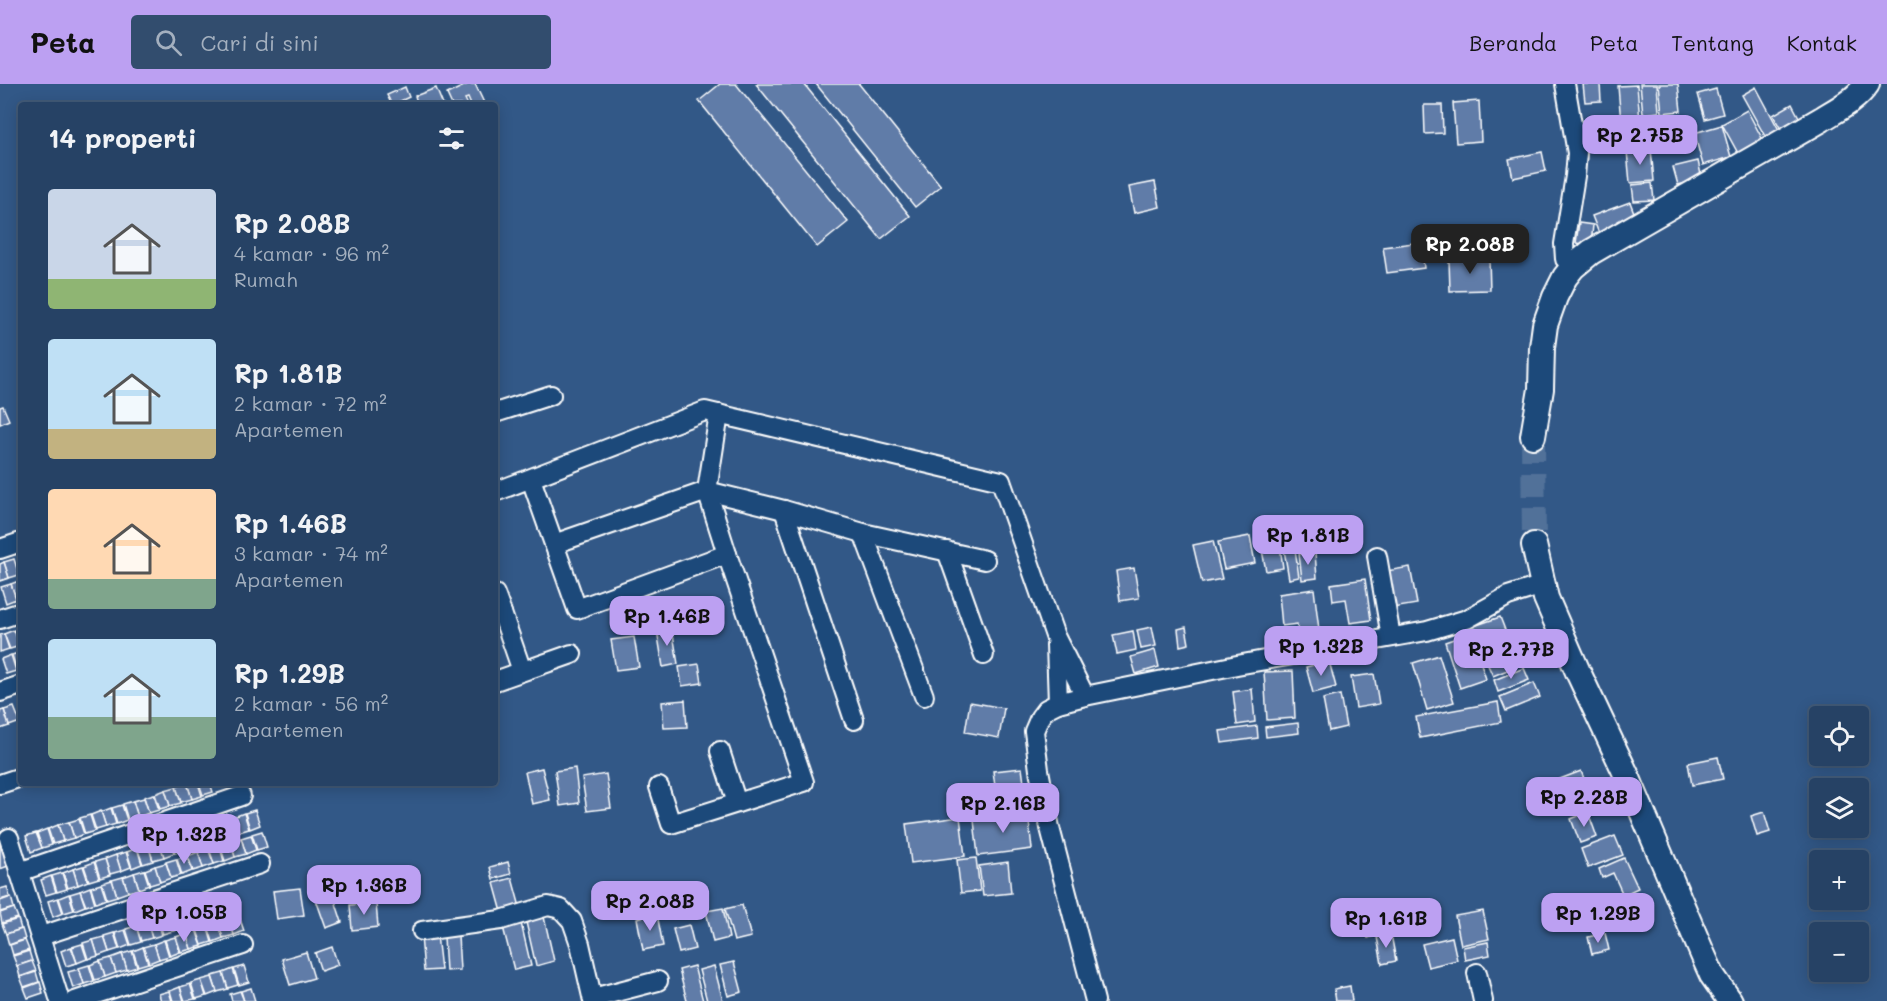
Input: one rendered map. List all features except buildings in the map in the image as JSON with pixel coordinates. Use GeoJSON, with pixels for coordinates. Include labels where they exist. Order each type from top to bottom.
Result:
{"type":"FeatureCollection","features":[{"type":"Feature","properties":{"kind":"street"},"geometry":{"type":"LineString","coordinates":[[1565,84],[1577,153],[1564,244],[1565,259],[1573,267]]}},
{"type":"Feature","properties":{"kind":"street"},"geometry":{"type":"LineString","coordinates":[[1533,436],[1542,389],[1542,348],[1545,325],[1555,297],[1573,267],[1591,252],[1822,119],[1848,102],[1867,84]]}},
{"type":"Feature","properties":{"kind":"street"},"geometry":{"type":"LineString","coordinates":[[498,412],[550,395]]}},
{"type":"Feature","properties":{"kind":"street"},"geometry":{"type":"LineString","coordinates":[[498,491],[705,411],[1001,482],[1055,636],[1085,696]]}},
{"type":"Feature","properties":{"kind":"street"},"geometry":{"type":"LineString","coordinates":[[659,787],[671,824],[804,782],[707,491],[719,414]]}},
{"type":"Feature","properties":{"kind":"street"},"geometry":{"type":"LineString","coordinates":[[531,479],[577,609],[727,554]]}},
{"type":"Feature","properties":{"kind":"street"},"geometry":{"type":"LineString","coordinates":[[554,544],[707,491],[863,533],[985,560]]}},
{"type":"Feature","properties":{"kind":"street"},"geometry":{"type":"LineString","coordinates":[[784,510],[854,720]]}},
{"type":"Feature","properties":{"kind":"street"},"geometry":{"type":"LineString","coordinates":[[863,533],[924,696]]}},
{"type":"Feature","properties":{"kind":"street"},"geometry":{"type":"LineString","coordinates":[[0,549],[18,543]]}},
{"type":"Feature","properties":{"kind":"street"},"geometry":{"type":"LineString","coordinates":[[1534,545],[1546,598],[1573,661],[1627,776],[1712,975],[1731,1001]]}},
{"type":"Feature","properties":{"kind":"street"},"geometry":{"type":"LineString","coordinates":[[947,551],[984,655]]}},
{"type":"Feature","properties":{"kind":"street"},"geometry":{"type":"LineString","coordinates":[[1377,556],[1391,638]]}},
{"type":"Feature","properties":{"kind":"street"},"geometry":{"type":"LineString","coordinates":[[1095,1001],[1050,828],[1035,741],[1034,731],[1046,709],[1058,703],[1085,696],[1237,665],[1426,631],[1467,619],[1508,596],[1543,585]]}},
{"type":"Feature","properties":{"kind":"street"},"geometry":{"type":"LineString","coordinates":[[0,619],[18,613]]}},
{"type":"Feature","properties":{"kind":"street"},"geometry":{"type":"LineString","coordinates":[[498,614],[522,672]]}},
{"type":"Feature","properties":{"kind":"street"},"geometry":{"type":"LineString","coordinates":[[1055,636],[1058,703]]}},
{"type":"Feature","properties":{"kind":"street"},"geometry":{"type":"LineString","coordinates":[[498,680],[572,654]]}},
{"type":"Feature","properties":{"kind":"street"},"geometry":{"type":"LineString","coordinates":[[0,692],[18,687]]}},
{"type":"Feature","properties":{"kind":"street"},"geometry":{"type":"LineString","coordinates":[[720,751],[737,803]]}},
{"type":"Feature","properties":{"kind":"street"},"geometry":{"type":"LineString","coordinates":[[0,784],[18,778]]}},
{"type":"Feature","properties":{"kind":"street"},"geometry":{"type":"LineString","coordinates":[[19,872],[241,796]]}},
{"type":"Feature","properties":{"kind":"street"},"geometry":{"type":"LineString","coordinates":[[9,838],[60,1001]]}},
{"type":"Feature","properties":{"kind":"street"},"geometry":{"type":"LineString","coordinates":[[41,936],[260,864]]}},
{"type":"Feature","properties":{"kind":"street"},"geometry":{"type":"LineString","coordinates":[[422,930],[501,920],[548,906],[561,909],[572,921],[593,999],[658,981]]}},
{"type":"Feature","properties":{"kind":"street"},"geometry":{"type":"LineString","coordinates":[[75,1001],[243,945]]}},
{"type":"Feature","properties":{"kind":"street"},"geometry":{"type":"LineString","coordinates":[[1477,974],[1482,1001]]}},
{"type":"Feature","properties":{"kind":"tunnel"},"geometry":{"type":"LineString","coordinates":[[1533,436],[1534,545]]}}]}
